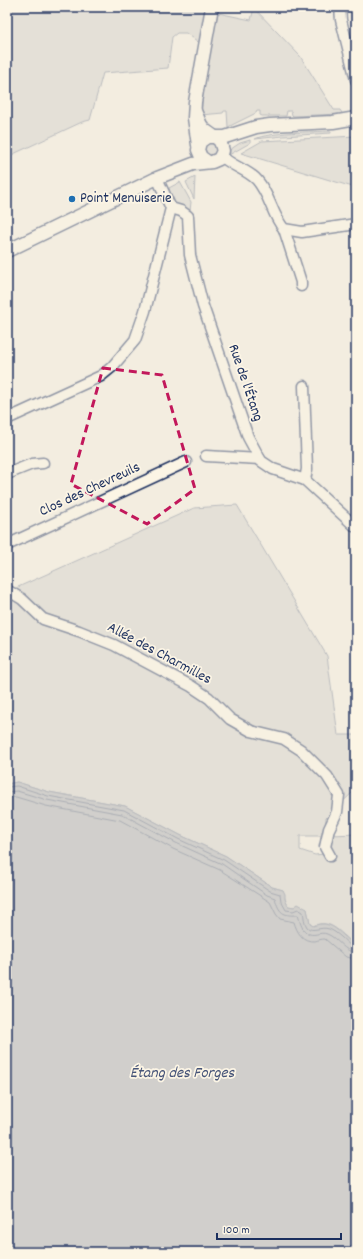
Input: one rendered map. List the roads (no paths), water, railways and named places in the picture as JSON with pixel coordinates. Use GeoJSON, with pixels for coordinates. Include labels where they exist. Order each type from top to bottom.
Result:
{"type":"FeatureCollection","features":[{"type":"Feature","properties":{"kind":"street"},"geometry":{"type":"LineString","coordinates":[[212,7],[194,118],[200,158],[224,159],[248,171],[258,181],[278,222],[284,229],[301,286]]}},
{"type":"Feature","properties":{"kind":"street"},"geometry":{"type":"LineString","coordinates":[[340,7],[341,20],[356,80]]}},
{"type":"Feature","properties":{"kind":"street"},"geometry":{"type":"LineString","coordinates":[[195,111],[201,125],[219,140],[221,144],[216,158]]}},
{"type":"Feature","properties":{"kind":"street"},"geometry":{"type":"LineString","coordinates":[[7,251],[156,178],[181,163],[198,148],[203,139],[207,137],[225,137],[249,129],[270,125],[333,122],[356,118]]}},
{"type":"Feature","properties":{"kind":"street"},"geometry":{"type":"LineString","coordinates":[[156,178],[194,164],[216,158],[237,142],[263,134],[276,131],[333,129],[356,126]]}},
{"type":"Feature","properties":{"kind":"street"},"geometry":{"type":"LineString","coordinates":[[7,419],[101,376],[112,367],[135,340],[145,311],[171,208],[156,178]]}},
{"type":"Feature","properties":{"kind":"street","name":"Rue de l'Étang"},"geometry":{"type":"LineString","coordinates":[[171,208],[181,211],[188,216],[190,255],[203,306],[248,437],[261,461],[273,469],[305,480],[356,527]]}},
{"type":"Feature","properties":{"kind":"street"},"geometry":{"type":"LineString","coordinates":[[284,229],[302,232],[356,224]]}},
{"type":"Feature","properties":{"kind":"street"},"geometry":{"type":"LineString","coordinates":[[304,386],[307,469],[305,480]]}},
{"type":"Feature","properties":{"kind":"street"},"geometry":{"type":"LineString","coordinates":[[206,456],[260,458]]}},
{"type":"Feature","properties":{"kind":"street","name":"Clos des Chevreuils"},"geometry":{"type":"LineString","coordinates":[[7,545],[186,462]]}},
{"type":"Feature","properties":{"kind":"street"},"geometry":{"type":"LineString","coordinates":[[7,474],[32,464],[43,463]]}},
{"type":"Feature","properties":{"kind":"street","name":"Allée des Charmilles"},"geometry":{"type":"LineString","coordinates":[[7,590],[22,599],[43,619],[79,630],[114,645],[191,686],[209,698],[230,719],[251,731],[284,739],[301,750],[327,776],[339,795],[337,812],[329,829],[327,851]]}},
{"type":"Feature","properties":{"kind":"water","name":"Étang des Forges"},"geometry":{"type":"Polygon","coordinates":[[[17,782],[49,792],[125,806],[180,835],[226,856],[272,887],[283,890],[288,906],[294,907],[298,904],[307,909],[310,924],[313,926],[326,924],[331,926],[356,945],[356,1252],[7,1252],[7,784],[17,782]]]}},
{"type":"Feature","properties":{"kind":"place","name":"Point Menuiserie"},"geometry":{"type":"Point","coordinates":[72,199]}}]}
